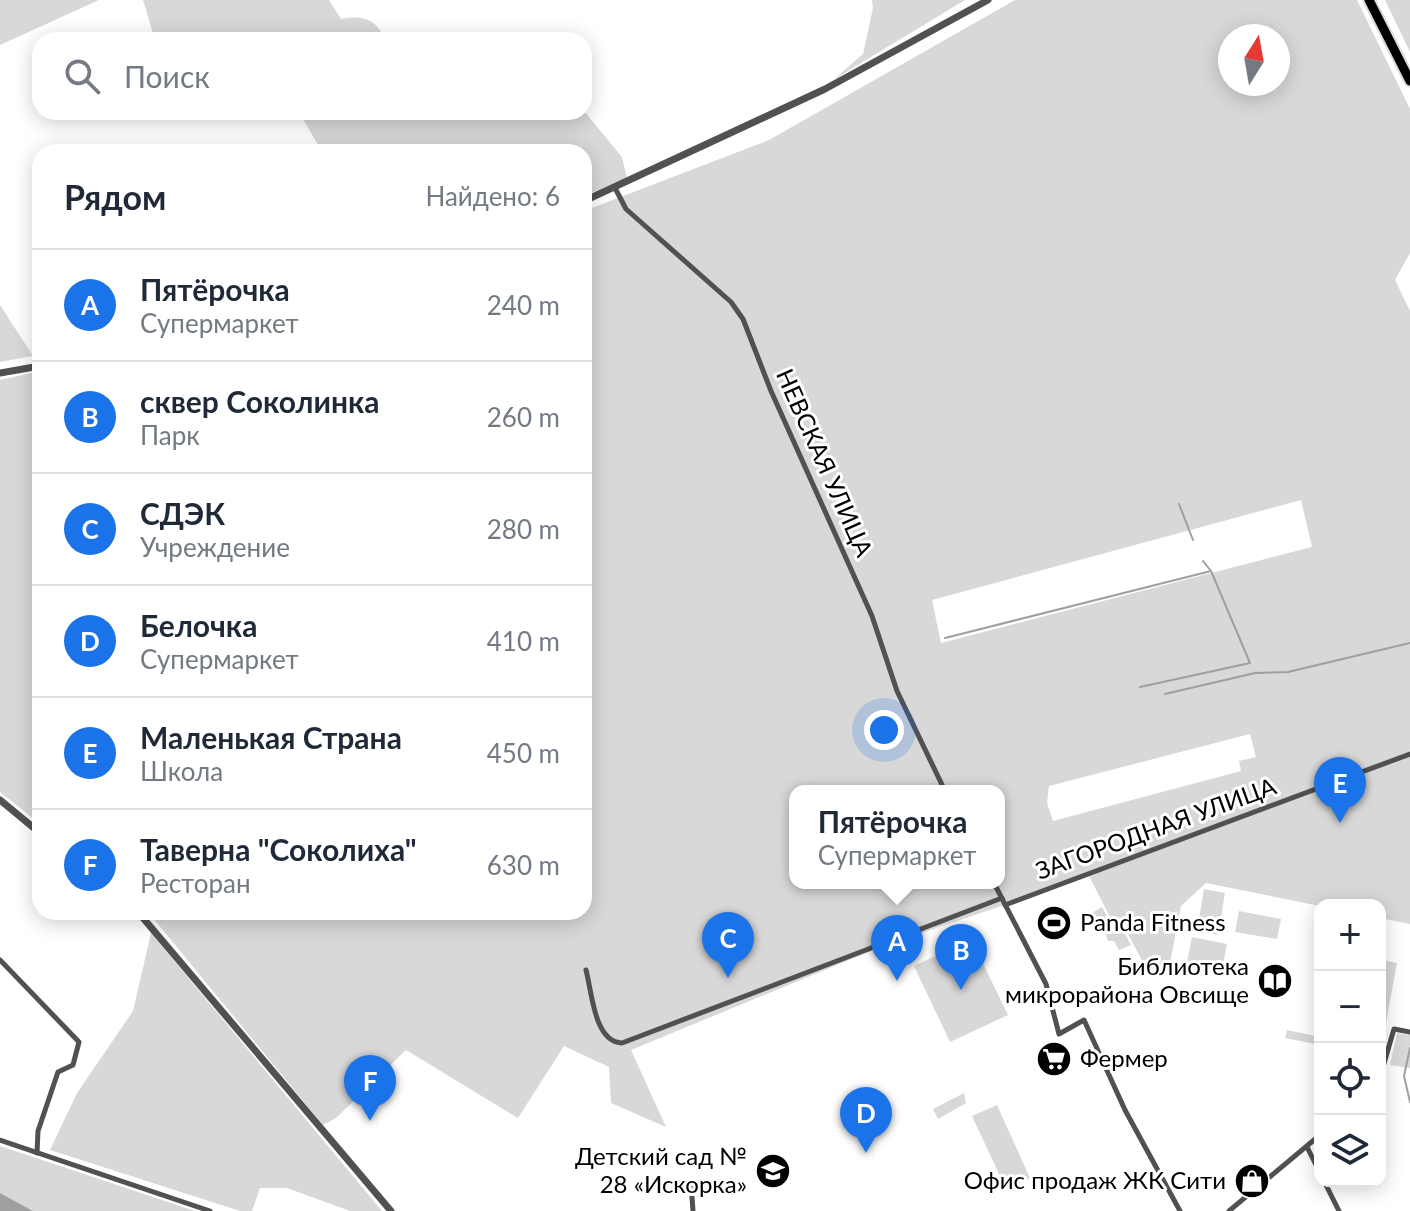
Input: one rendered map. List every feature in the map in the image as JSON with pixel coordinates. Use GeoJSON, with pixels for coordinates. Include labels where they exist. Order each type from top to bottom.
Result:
{"type":"FeatureCollection","features":[{"type":"Feature","properties":{"kind":"highway"},"geometry":{"type":"LineString","coordinates":[[1369,0],[1410,79]]}},
{"type":"Feature","properties":{"kind":"street"},"geometry":{"type":"LineString","coordinates":[[592,198],[825,89],[988,0]]}},
{"type":"Feature","properties":{"kind":"street","name":"НЕВСКАЯ УЛИЦА"},"geometry":{"type":"LineString","coordinates":[[615,188],[626,209],[731,302],[743,319],[771,391],[872,616],[897,691],[942,785]]}},
{"type":"Feature","properties":{"kind":"street"},"geometry":{"type":"LineString","coordinates":[[0,373],[32,367]]}},
{"type":"Feature","properties":{"kind":"street","name":"ЗАГОРОДНАЯ УЛИЦА"},"geometry":{"type":"LineString","coordinates":[[1005,905],[1410,754]]}},
{"type":"Feature","properties":{"kind":"street"},"geometry":{"type":"LineString","coordinates":[[0,800],[32,826]]}},
{"type":"Feature","properties":{"kind":"street"},"geometry":{"type":"LineString","coordinates":[[997,889],[1046,984],[1059,1034],[1084,1020],[1125,1110],[1180,1211]]}},
{"type":"Feature","properties":{"kind":"street"},"geometry":{"type":"LineString","coordinates":[[586,970],[603,1033],[615,1043],[622,1043],[1002,898]]}},
{"type":"Feature","properties":{"kind":"street"},"geometry":{"type":"LineString","coordinates":[[145,920],[391,1211]]}},
{"type":"Feature","properties":{"kind":"street"},"geometry":{"type":"LineString","coordinates":[[0,960],[79,1042],[73,1065],[58,1072],[38,1131],[37,1153]]}},
{"type":"Feature","properties":{"kind":"street"},"geometry":{"type":"LineString","coordinates":[[1386,1056],[1394,1029],[1410,1032]]}},
{"type":"Feature","properties":{"kind":"street"},"geometry":{"type":"LineString","coordinates":[[0,1140],[210,1211]]}},
{"type":"Feature","properties":{"kind":"street"},"geometry":{"type":"LineString","coordinates":[[1229,1211],[1314,1141]]}},
{"type":"Feature","properties":{"kind":"street"},"geometry":{"type":"LineString","coordinates":[[1307,1147],[1314,1161]]}},
{"type":"Feature","properties":{"kind":"street"},"geometry":{"type":"LineString","coordinates":[[691,1183],[693,1211]]}},
{"type":"Feature","properties":{"kind":"street"},"geometry":{"type":"LineString","coordinates":[[1327,1187],[1339,1211]]}},
{"type":"Feature","properties":{"kind":"shaded area"},"geometry":{"type":"Polygon","coordinates":[[[0,0],[99,0],[0,45],[0,0]]]}},
{"type":"Feature","properties":{"kind":"shaded area"},"geometry":{"type":"Polygon","coordinates":[[[143,0],[329,0],[341,19],[368,20],[381,32],[153,32],[143,0]]]}},
{"type":"Feature","properties":{"kind":"shaded area"},"geometry":{"type":"Polygon","coordinates":[[[872,0],[965,0],[833,80],[863,54],[872,0]]]}},
{"type":"Feature","properties":{"kind":"shaded area"},"geometry":{"type":"Polygon","coordinates":[[[1015,0],[1357,0],[1410,109],[1410,253],[1395,280],[1410,311],[1410,924],[1386,919],[1386,899],[1314,899],[1314,905],[1206,883],[1181,906],[1169,968],[1146,968],[1119,917],[1111,919],[1089,876],[878,948],[631,1050],[666,1127],[611,1103],[609,1067],[564,1046],[518,1118],[406,1050],[336,1118],[323,1125],[155,920],[592,920],[592,208],[769,140],[1015,0]],[[1301,500],[932,600],[941,643],[1312,547],[1301,500]],[[1250,734],[1049,786],[1047,803],[1053,821],[1241,771],[1239,761],[1256,757],[1250,734]]]}},
{"type":"Feature","properties":{"kind":"shaded area"},"geometry":{"type":"Polygon","coordinates":[[[1385,0],[1410,0],[1410,52],[1385,0]]]}},
{"type":"Feature","properties":{"kind":"shaded area"},"geometry":{"type":"Polygon","coordinates":[[[304,120],[591,120],[622,157],[627,178],[592,193],[592,144],[317,144],[304,120]]]}},
{"type":"Feature","properties":{"kind":"shaded area"},"geometry":{"type":"Polygon","coordinates":[[[0,305],[32,356],[0,362],[0,305]]]}},
{"type":"Feature","properties":{"kind":"shaded area"},"geometry":{"type":"Polygon","coordinates":[[[32,373],[32,818],[0,792],[0,380],[32,373]]]}},
{"type":"Feature","properties":{"kind":"shaded area"},"geometry":{"type":"Polygon","coordinates":[[[1204,889],[1225,893],[1218,935],[1197,931],[1204,889]]]}},
{"type":"Feature","properties":{"kind":"shaded area"},"geometry":{"type":"Polygon","coordinates":[[[1102,907],[1110,922],[1117,918],[1131,945],[1119,950],[1114,941],[1108,941],[1103,925],[1094,926],[1089,915],[1102,907]]]}},
{"type":"Feature","properties":{"kind":"shaded area"},"geometry":{"type":"Polygon","coordinates":[[[1239,911],[1281,919],[1277,939],[1235,932],[1239,911]]]}},
{"type":"Feature","properties":{"kind":"shaded area"},"geometry":{"type":"Polygon","coordinates":[[[151,933],[382,1211],[350,1211],[287,1188],[260,1188],[252,1211],[240,1211],[50,1150],[77,1093],[133,1011],[151,933]]]}},
{"type":"Feature","properties":{"kind":"shaded area"},"geometry":{"type":"Polygon","coordinates":[[[1192,937],[1227,944],[1221,975],[1186,968],[1192,937]]]}},
{"type":"Feature","properties":{"kind":"shaded area"},"geometry":{"type":"Polygon","coordinates":[[[971,939],[1008,1015],[950,1042],[914,966],[971,939]]]}},
{"type":"Feature","properties":{"kind":"shaded area"},"geometry":{"type":"Polygon","coordinates":[[[1386,961],[1397,963],[1386,1023],[1386,961]]]}},
{"type":"Feature","properties":{"kind":"shaded area"},"geometry":{"type":"Polygon","coordinates":[[[1287,1030],[1314,1036],[1314,1044],[1285,1038],[1287,1030]]]}},
{"type":"Feature","properties":{"kind":"shaded area"},"geometry":{"type":"Polygon","coordinates":[[[1397,1033],[1410,1035],[1410,1068],[1390,1065],[1397,1033]]]}},
{"type":"Feature","properties":{"kind":"shaded area"},"geometry":{"type":"Polygon","coordinates":[[[964,1093],[966,1103],[938,1119],[933,1109],[964,1093]]]}},
{"type":"Feature","properties":{"kind":"shaded area"},"geometry":{"type":"Polygon","coordinates":[[[997,1105],[1030,1178],[1006,1189],[972,1116],[997,1105]]]}},
{"type":"Feature","properties":{"kind":"shaded area"},"geometry":{"type":"Polygon","coordinates":[[[0,1146],[195,1211],[33,1211],[0,1193],[0,1146]]]}},
{"type":"Feature","properties":{"kind":"shaded area"},"geometry":{"type":"Polygon","coordinates":[[[0,1193],[33,1211],[0,1211],[0,1193]]]}},
{"type":"Feature","properties":{"kind":"waterway"},"geometry":{"type":"LineString","coordinates":[[1179,504],[1193,540]]}},
{"type":"Feature","properties":{"kind":"waterway"},"geometry":{"type":"LineString","coordinates":[[1140,687],[1250,663],[1211,571],[1203,561]]}},
{"type":"Feature","properties":{"kind":"waterway"},"geometry":{"type":"LineString","coordinates":[[945,638],[1211,571]]}},
{"type":"Feature","properties":{"kind":"waterway"},"geometry":{"type":"LineString","coordinates":[[1165,694],[1255,673],[1288,672],[1410,643]]}},
{"type":"Feature","properties":{"kind":"waterway"},"geometry":{"type":"LineString","coordinates":[[1410,1048],[1404,1076],[1410,1102]]}},
{"type":"Feature","properties":{"kind":"place","name":"Маленькая Страна"},"geometry":{"type":"Point","coordinates":[1340,823]}},
{"type":"Feature","properties":{"kind":"place","name":"Panda Fitness"},"geometry":{"type":"Point","coordinates":[1054,923]}},
{"type":"Feature","properties":{"kind":"place","name":"СДЭК"},"geometry":{"type":"Point","coordinates":[728,978]}},
{"type":"Feature","properties":{"kind":"place","name":"Пятёрочка"},"geometry":{"type":"Point","coordinates":[897,981]}},
{"type":"Feature","properties":{"kind":"place","name":"Библиотека микрорайона Овсище"},"geometry":{"type":"Point","coordinates":[1275,981]}},
{"type":"Feature","properties":{"kind":"place","name":"сквер Соколинка"},"geometry":{"type":"Point","coordinates":[961,990]}},
{"type":"Feature","properties":{"kind":"place","name":"Фермер"},"geometry":{"type":"Point","coordinates":[1054,1059]}},
{"type":"Feature","properties":{"kind":"place","name":"Таверна \"Соколиха\""},"geometry":{"type":"Point","coordinates":[370,1121]}},
{"type":"Feature","properties":{"kind":"place","name":"Белочка"},"geometry":{"type":"Point","coordinates":[866,1153]}},
{"type":"Feature","properties":{"kind":"place","name":"Детский сад № 28 «Искорка»"},"geometry":{"type":"Point","coordinates":[773,1171]}},
{"type":"Feature","properties":{"kind":"place","name":"Офис продаж ЖК Сити"},"geometry":{"type":"Point","coordinates":[1252,1181]}}]}
